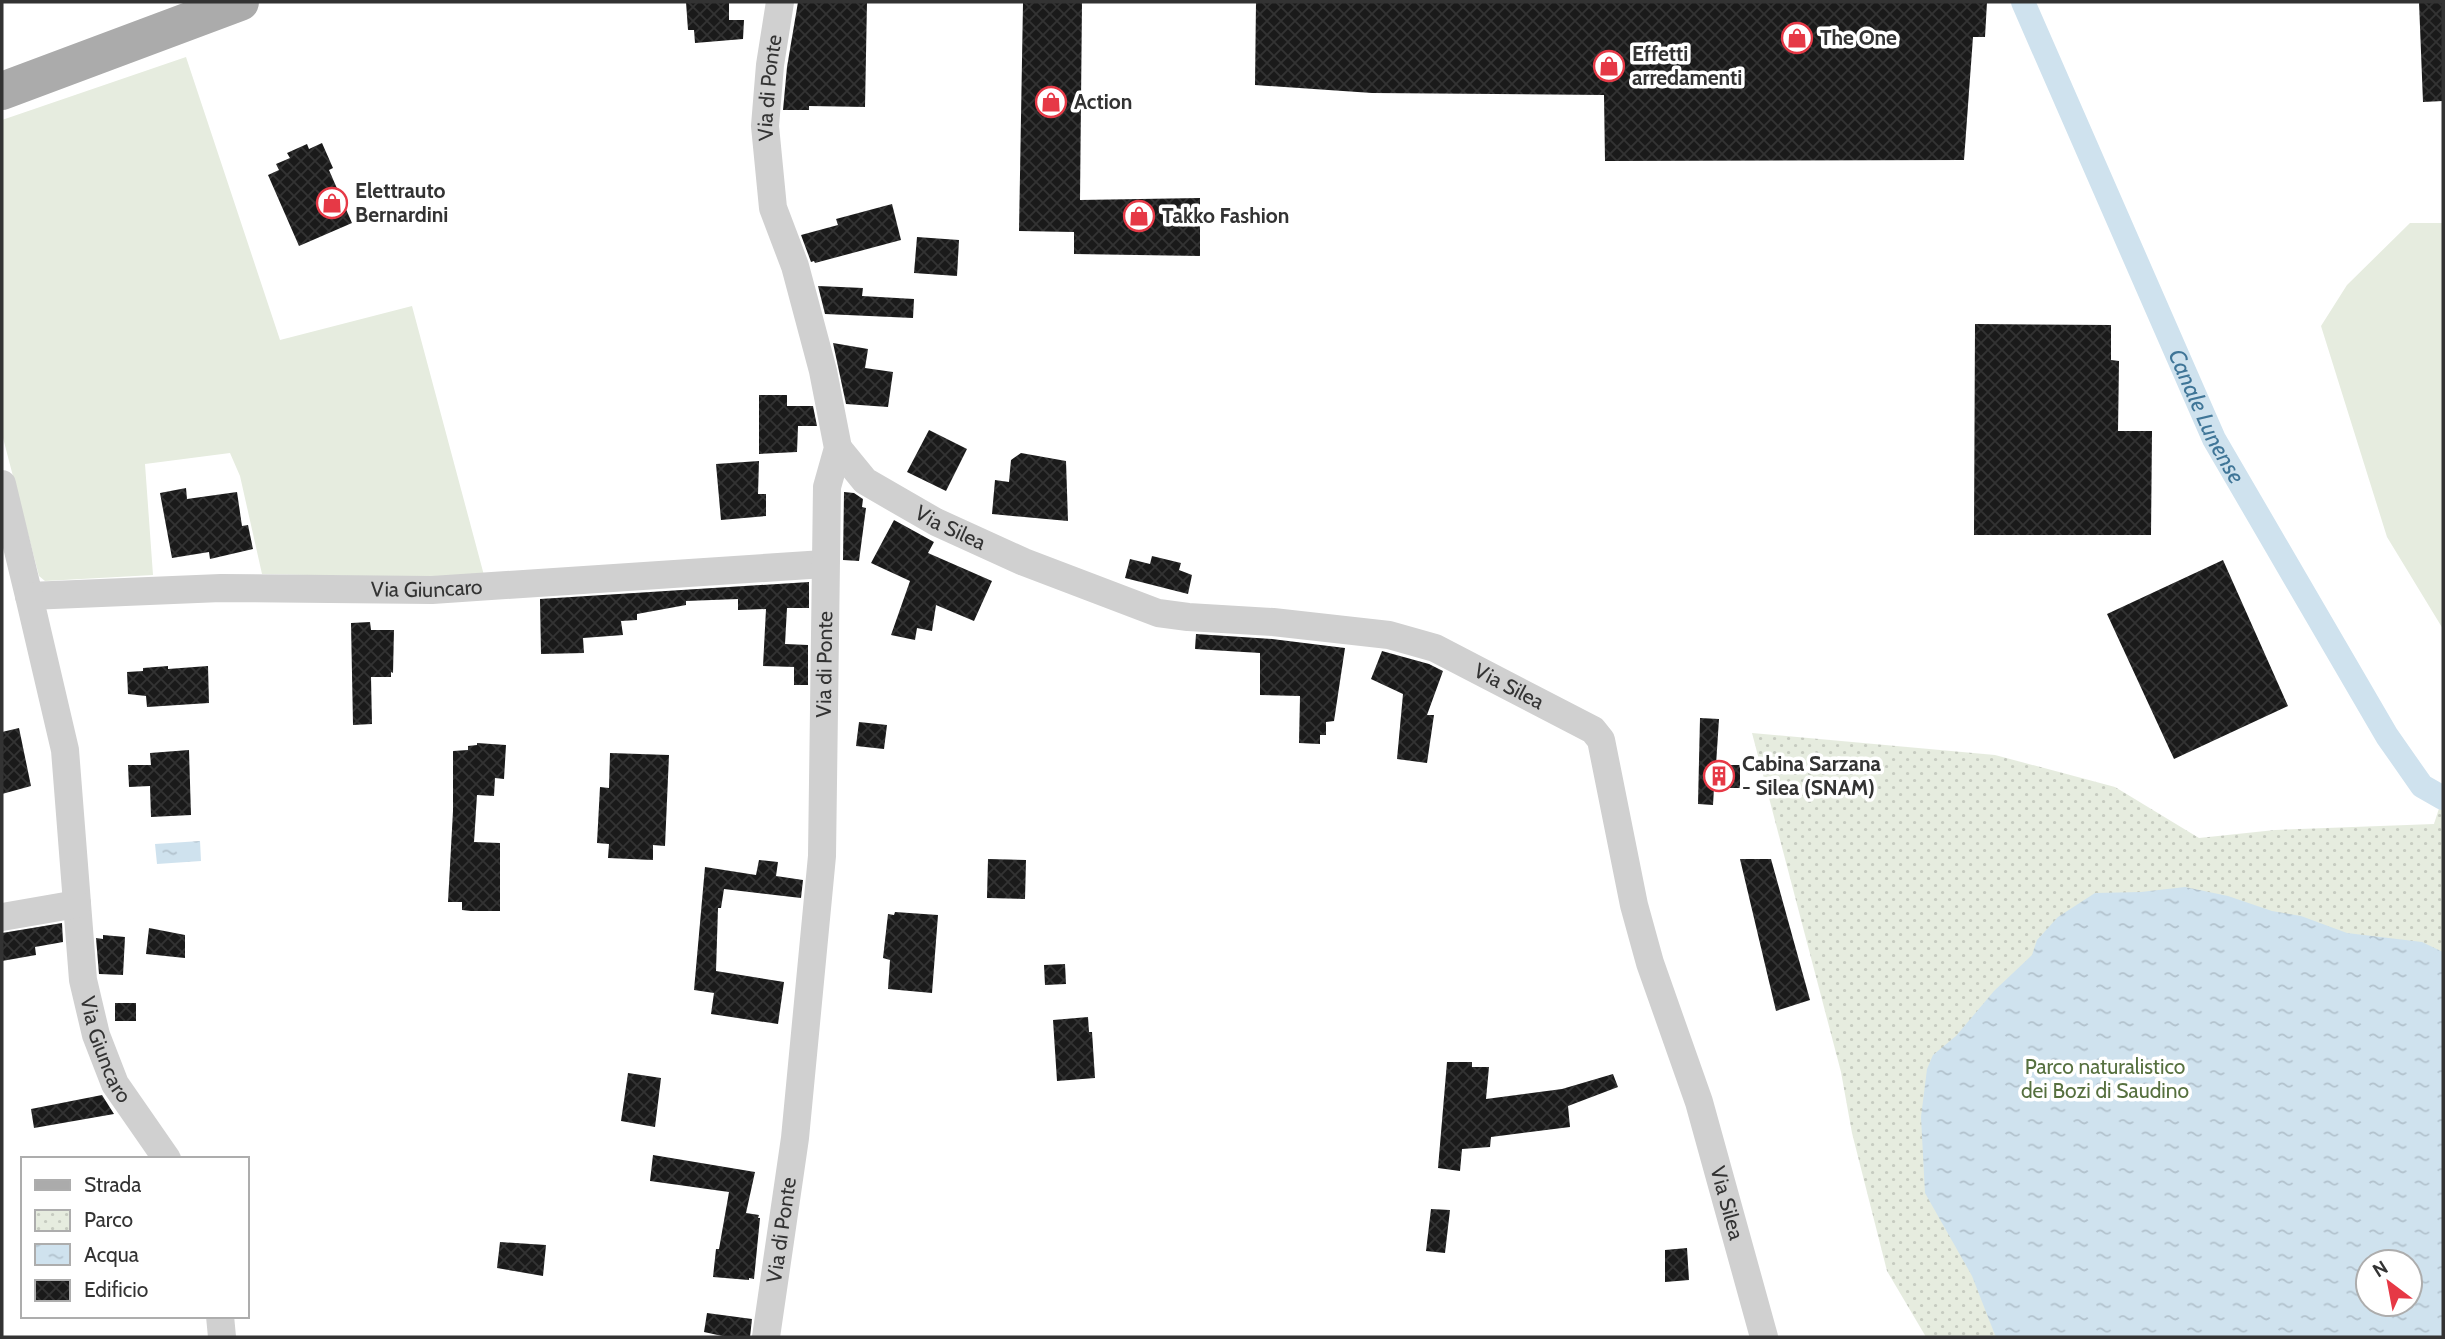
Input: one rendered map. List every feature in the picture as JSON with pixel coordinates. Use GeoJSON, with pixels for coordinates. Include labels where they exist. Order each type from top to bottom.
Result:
{"type":"FeatureCollection","features":[{"type":"Feature","properties":{"kind":"main road"},"geometry":{"type":"LineString","coordinates":[[2,91],[240,2]]}},
{"type":"Feature","properties":{"kind":"street","name":"Via di Ponte"},"geometry":{"type":"LineString","coordinates":[[766,1337],[795,1138],[822,856],[827,487],[838,448],[823,371],[799,279],[774,208],[765,126],[770,65],[780,2]]}},
{"type":"Feature","properties":{"kind":"street","name":"Via Silea"},"geometry":{"type":"LineString","coordinates":[[838,448],[865,481],[936,522],[1024,562],[1158,613],[1287,623],[1389,635],[1435,648],[1593,730],[1601,740],[1634,905],[1650,962],[1699,1102],[1764,1337]]}},
{"type":"Feature","properties":{"kind":"street","name":"Via Giuncaro"},"geometry":{"type":"LineString","coordinates":[[3,495],[65,750],[83,980],[96,1035],[115,1083],[166,1157]]}},
{"type":"Feature","properties":{"kind":"street","name":"Via Giuncaro"},"geometry":{"type":"LineString","coordinates":[[29,596],[221,588],[432,590],[824,564]]}},
{"type":"Feature","properties":{"kind":"street"},"geometry":{"type":"LineString","coordinates":[[2,917],[77,904]]}},
{"type":"Feature","properties":{"kind":"street"},"geometry":{"type":"LineString","coordinates":[[220,1318],[222,1337]]}},
{"type":"Feature","properties":{"kind":"green space"},"geometry":{"type":"Polygon","coordinates":[[[186,57],[280,340],[412,306],[485,579],[262,574],[240,476],[230,453],[145,464],[153,575],[45,581],[39,576],[2,434],[2,120],[186,57]]]}},
{"type":"Feature","properties":{"kind":"green space"},"geometry":{"type":"Polygon","coordinates":[[[2410,223],[2443,223],[2443,629],[2387,537],[2321,326],[2347,285],[2410,223]]]}},
{"type":"Feature","properties":{"kind":"green space","name":"Parco naturalistico dei Bozi di Saudino"},"geometry":{"type":"Polygon","coordinates":[[[1752,733],[1995,755],[2115,787],[2199,838],[2275,830],[2434,824],[2443,796],[2443,1337],[1926,1337],[1887,1271],[1852,1133],[1841,1072],[1752,733]]]}},
{"type":"Feature","properties":{"kind":"water"},"geometry":{"type":"Polygon","coordinates":[[[200,841],[201,861],[157,864],[155,844],[200,841]]]}},
{"type":"Feature","properties":{"kind":"water","name":"Parco naturalistico dei Bozi di Saudino"},"geometry":{"type":"Polygon","coordinates":[[[2185,887],[2228,896],[2272,911],[2301,916],[2347,933],[2422,942],[2443,952],[2443,1337],[1995,1335],[1972,1276],[1925,1193],[1921,1117],[1927,1069],[1933,1055],[1956,1036],[1994,991],[2032,955],[2037,940],[2058,917],[2095,893],[2185,887]]]}},
{"type":"Feature","properties":{"kind":"building"},"geometry":{"type":"Polygon","coordinates":[[[686,2],[729,2],[729,20],[744,20],[743,39],[695,43],[694,30],[688,30],[686,2]]]}},
{"type":"Feature","properties":{"kind":"building"},"geometry":{"type":"Polygon","coordinates":[[[798,2],[867,2],[865,107],[809,106],[809,110],[783,110],[798,2]]]}},
{"type":"Feature","properties":{"kind":"building","name":"Action"},"geometry":{"type":"Polygon","coordinates":[[[1082,2],[1080,200],[1200,198],[1200,256],[1074,254],[1074,232],[1019,231],[1023,3],[1082,2]]]}},
{"type":"Feature","properties":{"kind":"building"},"geometry":{"type":"Polygon","coordinates":[[[1256,2],[1987,2],[1985,37],[1973,37],[1964,160],[1605,161],[1604,95],[1372,93],[1255,85],[1256,2]]]}},
{"type":"Feature","properties":{"kind":"building"},"geometry":{"type":"Polygon","coordinates":[[[2419,2],[2443,2],[2443,101],[2423,102],[2419,2]]]}},
{"type":"Feature","properties":{"kind":"building","name":"Elettrauto Bernardini"},"geometry":{"type":"Polygon","coordinates":[[[322,143],[333,168],[329,170],[352,223],[299,246],[268,175],[279,170],[276,164],[290,158],[287,153],[307,144],[309,149],[322,143]]]}},
{"type":"Feature","properties":{"kind":"building"},"geometry":{"type":"Polygon","coordinates":[[[892,204],[901,240],[811,262],[801,235],[838,225],[836,219],[892,204]]]}},
{"type":"Feature","properties":{"kind":"building"},"geometry":{"type":"Polygon","coordinates":[[[917,237],[959,240],[957,276],[914,273],[917,237]]]}},
{"type":"Feature","properties":{"kind":"building"},"geometry":{"type":"Polygon","coordinates":[[[818,286],[863,288],[862,296],[914,299],[913,318],[825,314],[818,286]]]}},
{"type":"Feature","properties":{"kind":"building"},"geometry":{"type":"Polygon","coordinates":[[[1975,324],[2111,325],[2111,360],[2119,361],[2118,431],[2152,431],[2151,535],[1974,535],[1975,324]]]}},
{"type":"Feature","properties":{"kind":"building"},"geometry":{"type":"Polygon","coordinates":[[[833,343],[868,349],[865,368],[893,372],[888,407],[846,404],[833,343]]]}},
{"type":"Feature","properties":{"kind":"building"},"geometry":{"type":"Polygon","coordinates":[[[759,395],[787,395],[787,406],[813,406],[817,426],[798,426],[797,452],[759,454],[759,395]]]}},
{"type":"Feature","properties":{"kind":"building"},"geometry":{"type":"Polygon","coordinates":[[[929,430],[967,449],[946,491],[907,472],[929,430]]]}},
{"type":"Feature","properties":{"kind":"building"},"geometry":{"type":"Polygon","coordinates":[[[1021,453],[1066,461],[1068,521],[992,514],[995,480],[1009,482],[1011,460],[1021,453]]]}},
{"type":"Feature","properties":{"kind":"building"},"geometry":{"type":"Polygon","coordinates":[[[759,461],[758,494],[766,494],[766,516],[721,520],[716,464],[759,461]]]}},
{"type":"Feature","properties":{"kind":"building"},"geometry":{"type":"Polygon","coordinates":[[[186,488],[187,499],[237,492],[242,526],[248,525],[253,549],[210,559],[209,552],[172,558],[160,493],[186,488]]]}},
{"type":"Feature","properties":{"kind":"building"},"geometry":{"type":"Polygon","coordinates":[[[844,492],[854,493],[863,499],[862,507],[866,508],[859,561],[843,560],[844,492]]]}},
{"type":"Feature","properties":{"kind":"building"},"geometry":{"type":"Polygon","coordinates":[[[894,520],[934,542],[928,553],[992,581],[974,621],[936,605],[932,631],[917,628],[915,640],[891,635],[910,581],[871,563],[894,520]]]}},
{"type":"Feature","properties":{"kind":"building"},"geometry":{"type":"Polygon","coordinates":[[[1152,556],[1181,563],[1179,570],[1192,575],[1188,594],[1125,578],[1130,559],[1150,564],[1152,556]]]}},
{"type":"Feature","properties":{"kind":"building"},"geometry":{"type":"Polygon","coordinates":[[[2223,560],[2288,706],[2174,759],[2107,614],[2223,560]]]}},
{"type":"Feature","properties":{"kind":"building"},"geometry":{"type":"Polygon","coordinates":[[[809,582],[809,608],[787,608],[785,644],[808,645],[808,685],[794,685],[794,667],[763,666],[766,609],[738,610],[738,599],[686,601],[686,605],[637,614],[637,620],[621,621],[623,635],[583,638],[584,653],[541,654],[540,599],[809,582]]]}},
{"type":"Feature","properties":{"kind":"building"},"geometry":{"type":"Polygon","coordinates":[[[370,622],[371,630],[394,630],[393,673],[391,672],[391,677],[371,677],[372,724],[353,725],[351,623],[370,622]]]}},
{"type":"Feature","properties":{"kind":"building"},"geometry":{"type":"Polygon","coordinates":[[[1196,634],[1272,639],[1345,648],[1334,721],[1326,722],[1326,735],[1320,735],[1320,744],[1299,743],[1300,696],[1260,695],[1260,653],[1195,649],[1196,634]]]}},
{"type":"Feature","properties":{"kind":"building"},"geometry":{"type":"Polygon","coordinates":[[[1382,651],[1429,664],[1443,671],[1427,715],[1434,715],[1427,763],[1397,759],[1403,694],[1371,679],[1382,651]]]}},
{"type":"Feature","properties":{"kind":"building"},"geometry":{"type":"Polygon","coordinates":[[[168,666],[168,669],[208,666],[209,703],[147,707],[146,696],[128,694],[127,672],[168,666]]]}},
{"type":"Feature","properties":{"kind":"building"},"geometry":{"type":"Polygon","coordinates":[[[1700,718],[1719,719],[1716,765],[1740,765],[1740,788],[1714,788],[1713,805],[1698,804],[1700,718]]]}},
{"type":"Feature","properties":{"kind":"building"},"geometry":{"type":"Polygon","coordinates":[[[859,722],[887,725],[884,749],[856,746],[859,722]]]}},
{"type":"Feature","properties":{"kind":"building"},"geometry":{"type":"Polygon","coordinates":[[[19,728],[31,786],[2,794],[2,732],[19,728]]]}},
{"type":"Feature","properties":{"kind":"building"},"geometry":{"type":"Polygon","coordinates":[[[477,743],[506,745],[504,779],[495,778],[494,796],[477,795],[474,842],[500,843],[500,911],[462,910],[462,902],[448,902],[453,751],[468,750],[468,746],[477,743]]]}},
{"type":"Feature","properties":{"kind":"building"},"geometry":{"type":"Polygon","coordinates":[[[189,750],[191,815],[151,817],[150,786],[129,787],[128,765],[151,765],[150,753],[189,750]]]}},
{"type":"Feature","properties":{"kind":"building"},"geometry":{"type":"Polygon","coordinates":[[[610,753],[669,755],[665,846],[653,845],[653,860],[608,858],[609,844],[597,843],[600,787],[609,788],[610,753]]]}},
{"type":"Feature","properties":{"kind":"building"},"geometry":{"type":"Polygon","coordinates":[[[988,859],[1026,860],[1025,899],[987,898],[988,859]]]}},
{"type":"Feature","properties":{"kind":"building"},"geometry":{"type":"Polygon","coordinates":[[[1740,859],[1771,859],[1810,1000],[1776,1011],[1740,859]]]}},
{"type":"Feature","properties":{"kind":"building"},"geometry":{"type":"Polygon","coordinates":[[[759,860],[778,862],[776,876],[803,880],[801,898],[724,889],[721,908],[718,908],[716,971],[784,982],[778,1024],[711,1014],[714,993],[694,990],[705,867],[756,875],[759,860]]]}},
{"type":"Feature","properties":{"kind":"building"},"geometry":{"type":"Polygon","coordinates":[[[895,912],[938,915],[932,993],[888,989],[890,960],[883,958],[888,914],[894,915],[895,912]]]}},
{"type":"Feature","properties":{"kind":"building"},"geometry":{"type":"Polygon","coordinates":[[[62,923],[63,942],[35,947],[36,955],[2,961],[2,933],[62,923]]]}},
{"type":"Feature","properties":{"kind":"building"},"geometry":{"type":"Polygon","coordinates":[[[149,928],[185,935],[185,958],[146,954],[149,928]]]}},
{"type":"Feature","properties":{"kind":"building"},"geometry":{"type":"Polygon","coordinates":[[[103,935],[125,937],[123,975],[99,974],[96,938],[103,939],[103,935]]]}},
{"type":"Feature","properties":{"kind":"building"},"geometry":{"type":"Polygon","coordinates":[[[1065,964],[1066,984],[1045,985],[1044,965],[1065,964]]]}},
{"type":"Feature","properties":{"kind":"building"},"geometry":{"type":"Polygon","coordinates":[[[115,1003],[136,1003],[136,1021],[115,1021],[115,1003]]]}},
{"type":"Feature","properties":{"kind":"building"},"geometry":{"type":"Polygon","coordinates":[[[1088,1017],[1089,1032],[1092,1032],[1095,1078],[1057,1081],[1053,1020],[1088,1017]]]}},
{"type":"Feature","properties":{"kind":"building"},"geometry":{"type":"Polygon","coordinates":[[[1447,1062],[1472,1062],[1472,1067],[1489,1067],[1486,1099],[1562,1089],[1613,1074],[1618,1087],[1568,1106],[1570,1127],[1491,1137],[1490,1147],[1462,1149],[1460,1171],[1438,1168],[1447,1062]]]}},
{"type":"Feature","properties":{"kind":"building"},"geometry":{"type":"Polygon","coordinates":[[[628,1073],[661,1078],[655,1127],[621,1121],[628,1073]]]}},
{"type":"Feature","properties":{"kind":"building"},"geometry":{"type":"Polygon","coordinates":[[[102,1095],[114,1114],[34,1128],[31,1109],[102,1095]]]}},
{"type":"Feature","properties":{"kind":"building"},"geometry":{"type":"Polygon","coordinates":[[[653,1155],[755,1172],[746,1213],[759,1215],[760,1218],[754,1279],[713,1277],[716,1249],[719,1249],[729,1192],[650,1181],[653,1155]]]}},
{"type":"Feature","properties":{"kind":"building"},"geometry":{"type":"Polygon","coordinates":[[[1431,1209],[1450,1210],[1445,1253],[1426,1251],[1431,1209]]]}},
{"type":"Feature","properties":{"kind":"building"},"geometry":{"type":"Polygon","coordinates":[[[500,1242],[546,1245],[543,1276],[497,1268],[500,1242]]]}},
{"type":"Feature","properties":{"kind":"building"},"geometry":{"type":"Polygon","coordinates":[[[1687,1248],[1689,1280],[1665,1282],[1665,1250],[1687,1248]]]}},
{"type":"Feature","properties":{"kind":"building"},"geometry":{"type":"Polygon","coordinates":[[[707,1313],[752,1319],[750,1337],[727,1337],[704,1332],[707,1313]]]}},
{"type":"Feature","properties":{"kind":"waterway","name":"Canale Lunense"},"geometry":{"type":"LineString","coordinates":[[2023,2],[2214,439],[2387,736],[2422,786],[2443,798]]}},
{"type":"Feature","properties":{"kind":"place","name":"The One"},"geometry":{"type":"Point","coordinates":[1797,38]}},
{"type":"Feature","properties":{"kind":"place","name":"Effetti arredamenti"},"geometry":{"type":"Point","coordinates":[1609,66]}},
{"type":"Feature","properties":{"kind":"place","name":"Action"},"geometry":{"type":"Point","coordinates":[1051,102]}},
{"type":"Feature","properties":{"kind":"place","name":"Elettrauto Bernardini"},"geometry":{"type":"Point","coordinates":[332,203]}},
{"type":"Feature","properties":{"kind":"place","name":"Takko Fashion"},"geometry":{"type":"Point","coordinates":[1139,216]}},
{"type":"Feature","properties":{"kind":"place","name":"Cabina Sarzana - Silea (SNAM)"},"geometry":{"type":"Point","coordinates":[1719,776]}}]}
